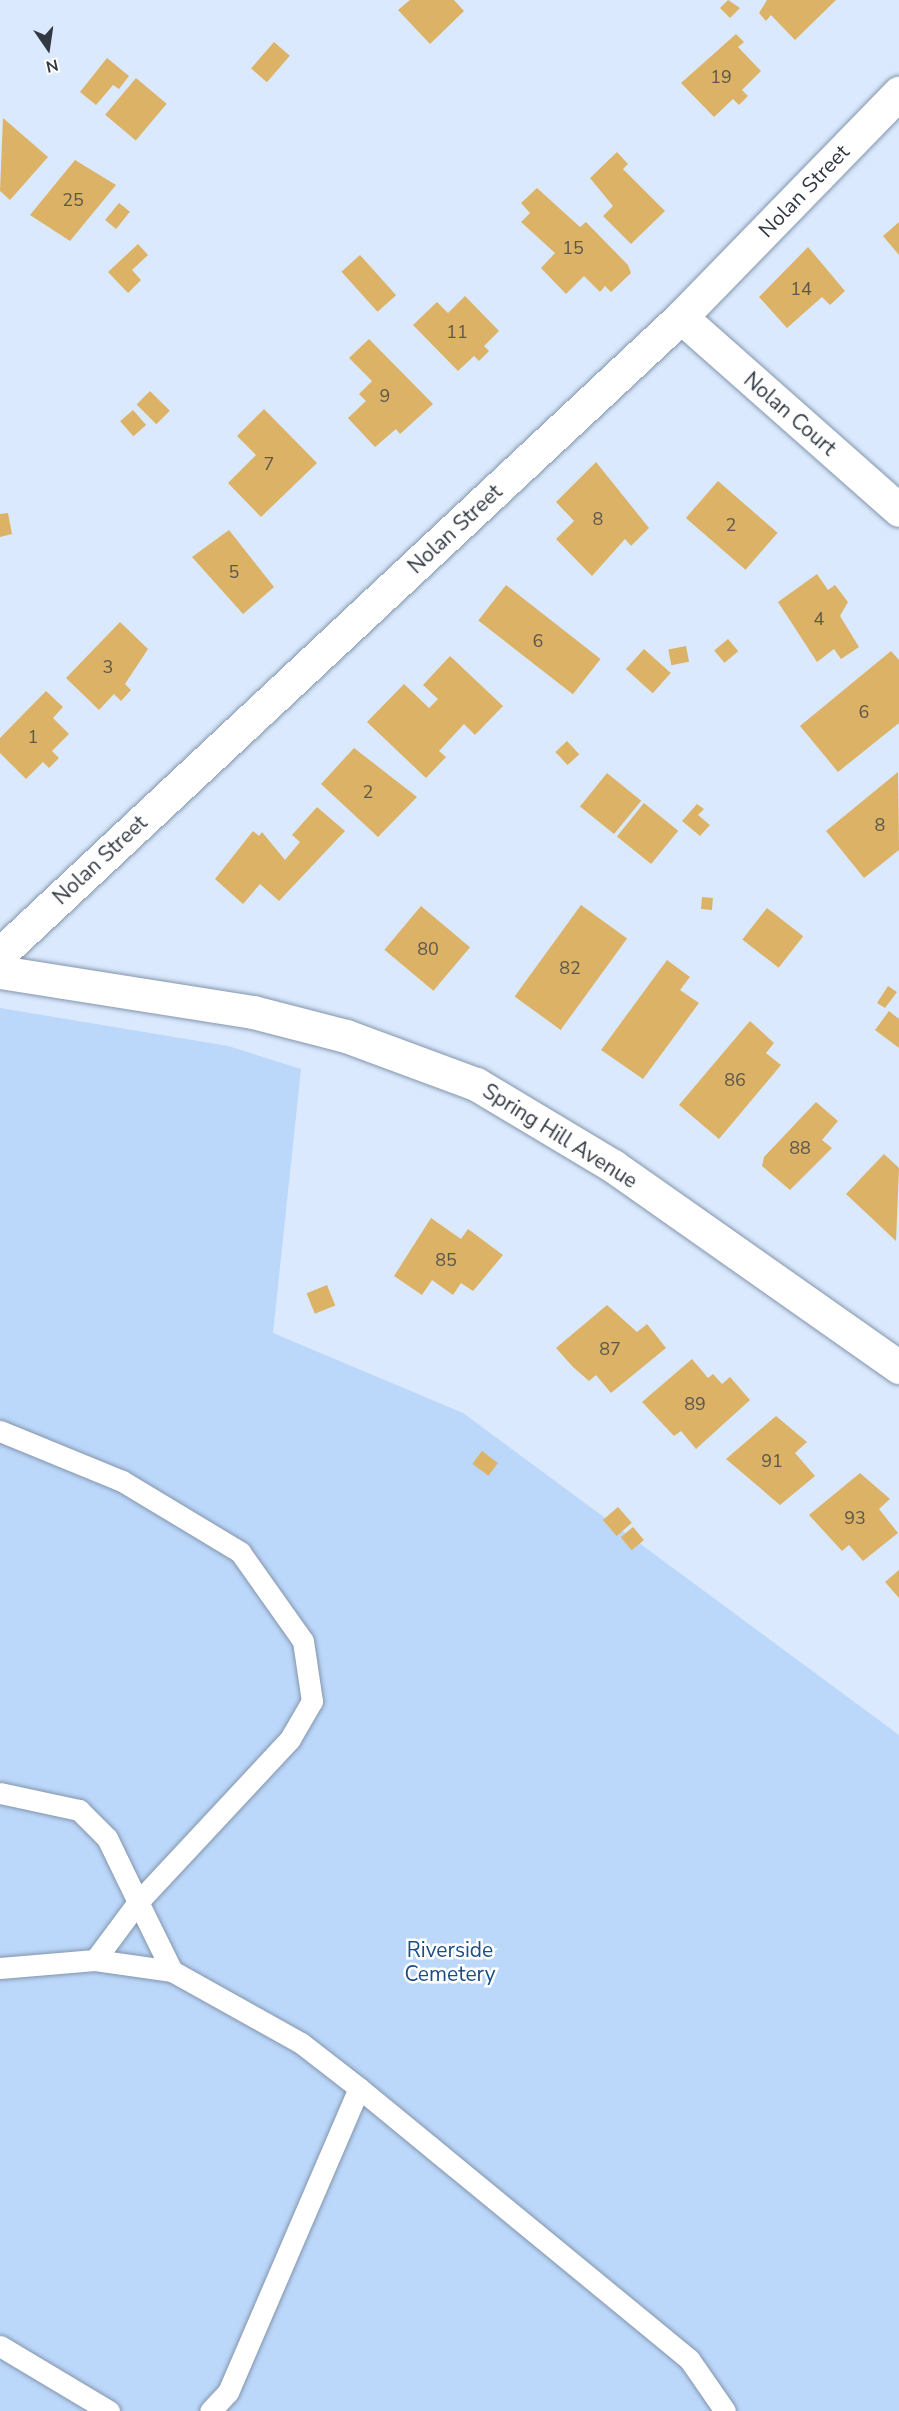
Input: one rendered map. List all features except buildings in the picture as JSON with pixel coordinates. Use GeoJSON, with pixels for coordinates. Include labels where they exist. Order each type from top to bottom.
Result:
{"type":"FeatureCollection","features":[{"type":"Feature","properties":{"kind":"street","name":"Nolan Street"},"geometry":{"type":"LineString","coordinates":[[0,954],[681,317],[899,93]]}},
{"type":"Feature","properties":{"kind":"street","name":"Nolan Court"},"geometry":{"type":"LineString","coordinates":[[681,317],[899,510]]}},
{"type":"Feature","properties":{"kind":"street","name":"Spring Hill Avenue"},"geometry":{"type":"LineString","coordinates":[[0,972],[253,1012],[346,1036],[476,1084],[614,1166],[899,1367]]}},
{"type":"Feature","properties":{"kind":"lane"},"geometry":{"type":"LineString","coordinates":[[0,1431],[122,1480],[240,1552],[303,1641],[312,1701],[290,1739],[138,1902],[95,1960]]}},
{"type":"Feature","properties":{"kind":"lane"},"geometry":{"type":"LineString","coordinates":[[0,1793],[79,1810],[107,1838],[172,1971]]}},
{"type":"Feature","properties":{"kind":"lane"},"geometry":{"type":"LineString","coordinates":[[0,1968],[95,1960],[172,1971],[301,2043],[689,2359],[725,2411]]}},
{"type":"Feature","properties":{"kind":"lane"},"geometry":{"type":"LineString","coordinates":[[210,2411],[228,2401],[359,2088]]}},
{"type":"Feature","properties":{"kind":"lane"},"geometry":{"type":"LineString","coordinates":[[0,2346],[109,2411]]}},
{"type":"Feature","properties":{"kind":"green space","name":"Riverside Cemetery"},"geometry":{"type":"Polygon","coordinates":[[[0,1008],[228,1046],[301,1069],[273,1333],[463,1413],[899,1735],[899,2411],[0,2411],[0,1008]]]}}]}
